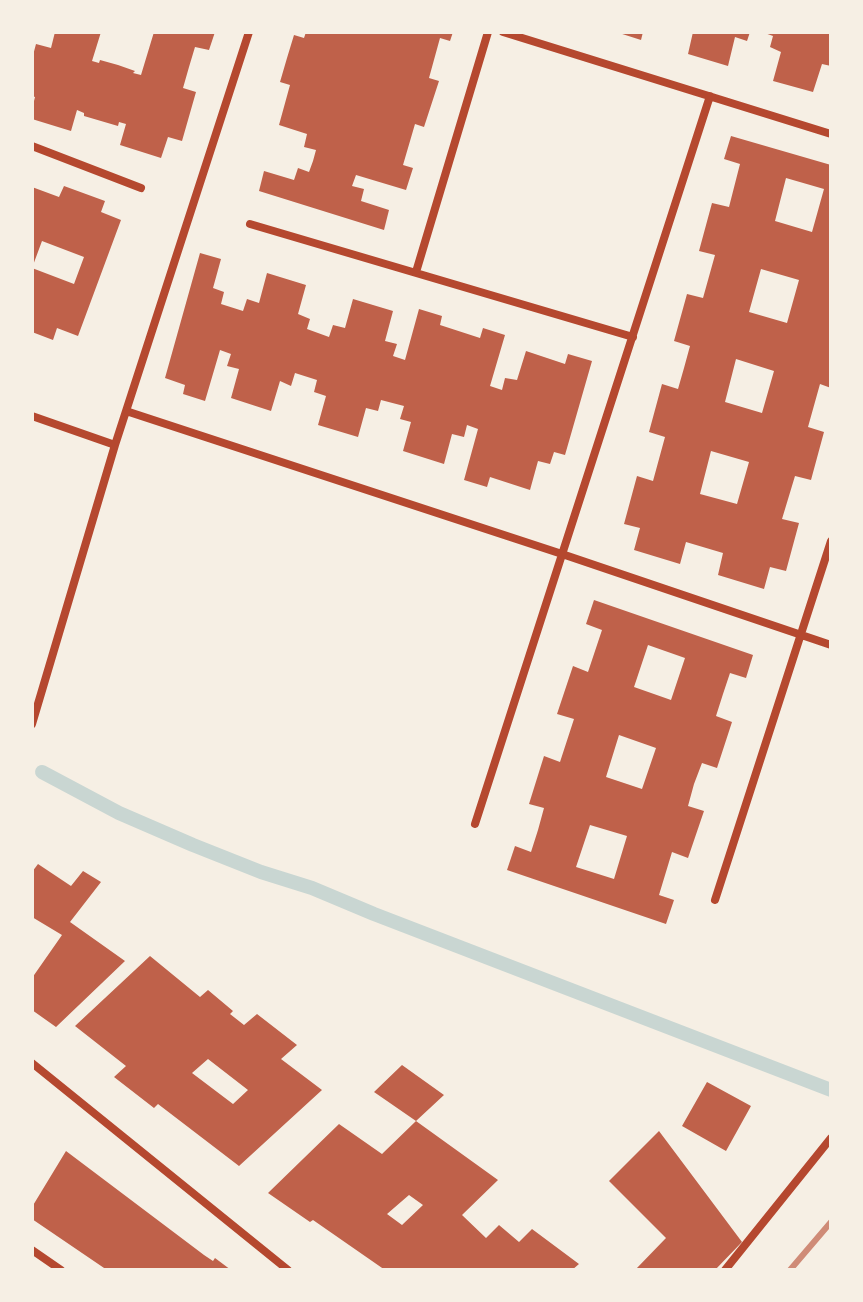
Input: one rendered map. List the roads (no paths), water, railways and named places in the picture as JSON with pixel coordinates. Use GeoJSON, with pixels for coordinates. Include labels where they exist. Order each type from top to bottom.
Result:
{"type":"FeatureCollection","features":[{"type":"Feature","properties":{"kind":"street"},"geometry":{"type":"LineString","coordinates":[[33,721],[115,445],[249,32]]}},
{"type":"Feature","properties":{"kind":"street"},"geometry":{"type":"LineString","coordinates":[[416,272],[488,32]]}},
{"type":"Feature","properties":{"kind":"street"},"geometry":{"type":"LineString","coordinates":[[503,32],[831,134]]}},
{"type":"Feature","properties":{"kind":"street"},"geometry":{"type":"LineString","coordinates":[[475,824],[710,96]]}},
{"type":"Feature","properties":{"kind":"street"},"geometry":{"type":"LineString","coordinates":[[32,146],[141,188]]}},
{"type":"Feature","properties":{"kind":"street"},"geometry":{"type":"LineString","coordinates":[[250,224],[633,337]]}},
{"type":"Feature","properties":{"kind":"street"},"geometry":{"type":"LineString","coordinates":[[126,411],[831,645]]}},
{"type":"Feature","properties":{"kind":"street"},"geometry":{"type":"LineString","coordinates":[[32,416],[115,445]]}},
{"type":"Feature","properties":{"kind":"street"},"geometry":{"type":"LineString","coordinates":[[715,900],[831,541]]}},
{"type":"Feature","properties":{"kind":"street"},"geometry":{"type":"LineString","coordinates":[[32,1063],[288,1270]]}},
{"type":"Feature","properties":{"kind":"street"},"geometry":{"type":"LineString","coordinates":[[725,1270],[831,1138]]}},
{"type":"Feature","properties":{"kind":"street"},"geometry":{"type":"LineString","coordinates":[[32,1250],[61,1270]]}},
{"type":"Feature","properties":{"kind":"waterway"},"geometry":{"type":"LineString","coordinates":[[42,772],[119,813],[193,845],[312,888],[831,1090]]}},
{"type":"Feature","properties":{"kind":"railway"},"geometry":{"type":"LineString","coordinates":[[790,1270],[831,1222]]}}]}
